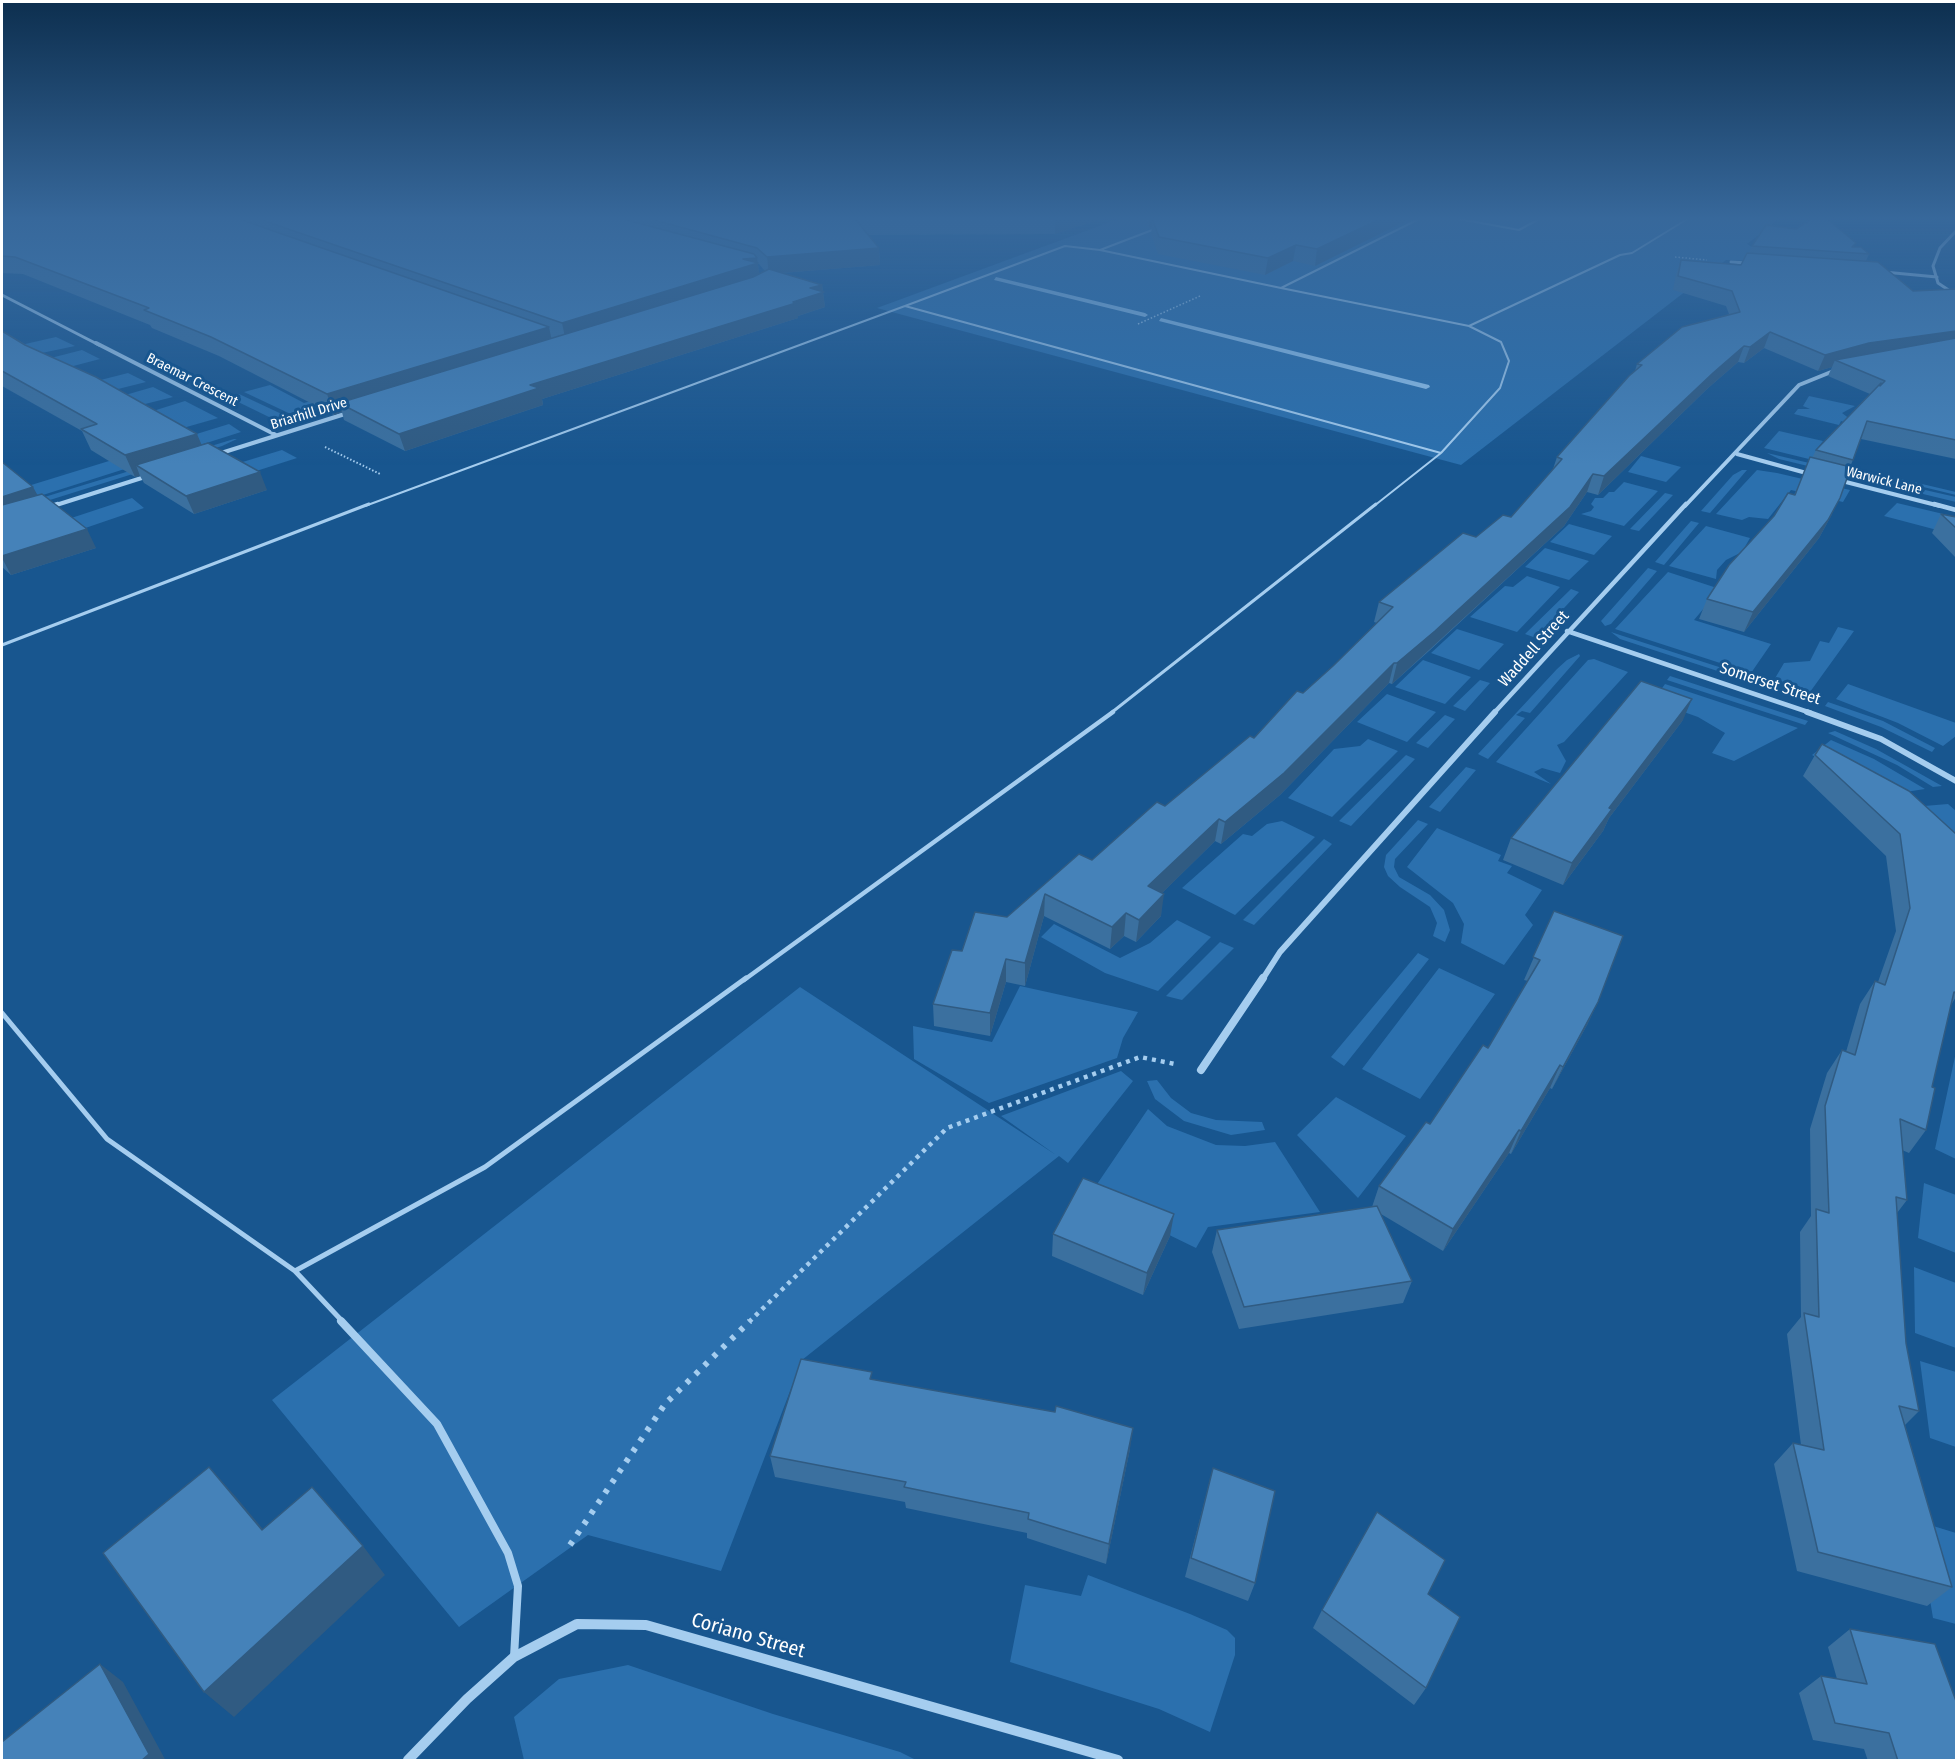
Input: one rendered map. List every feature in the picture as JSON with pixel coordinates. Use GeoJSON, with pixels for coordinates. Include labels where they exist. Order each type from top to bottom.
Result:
{"type":"FeatureCollection","features":[{"type":"Feature","properties":{"kind":"street","name":"Braemar Crescent"},"geometry":{"type":"LineString","coordinates":[[12,300],[277,435]]}},
{"type":"Feature","properties":{"kind":"street","name":"Waddell Street"},"geometry":{"type":"LineString","coordinates":[[1201,1070],[1280,952],[1568,631],[1737,454],[1799,385],[1826,372],[1844,368]]}},
{"type":"Feature","properties":{"kind":"street","name":"Briarhill Drive"},"geometry":{"type":"LineString","coordinates":[[215,454],[354,411]]}},
{"type":"Feature","properties":{"kind":"street"},"geometry":{"type":"LineString","coordinates":[[1737,454],[1816,475]]}},
{"type":"Feature","properties":{"kind":"street"},"geometry":{"type":"LineString","coordinates":[[44,509],[150,475]]}},
{"type":"Feature","properties":{"kind":"street","name":"Warwick Lane"},"geometry":{"type":"LineString","coordinates":[[1828,478],[1956,510]]}},
{"type":"Feature","properties":{"kind":"street","name":"Somerset Street"},"geometry":{"type":"LineString","coordinates":[[1568,631],[1838,722],[1881,739],[1956,781]]}},
{"type":"Feature","properties":{"kind":"street","name":"Coriano Street"},"geometry":{"type":"LineString","coordinates":[[408,1761],[467,1699],[514,1657],[577,1624],[645,1626],[1118,1761]]}},
{"type":"Feature","properties":{"kind":"lane"},"geometry":{"type":"LineString","coordinates":[[2,645],[409,489],[920,300]]}},
{"type":"Feature","properties":{"kind":"lane"},"geometry":{"type":"LineString","coordinates":[[295,1271],[485,1167],[1101,721],[1441,453],[1500,388],[1509,361],[1501,342],[1469,326],[1341,300]]}},
{"type":"Feature","properties":{"kind":"lane"},"geometry":{"type":"LineString","coordinates":[[1469,326],[1524,300]]}},
{"type":"Feature","properties":{"kind":"lane"},"geometry":{"type":"LineString","coordinates":[[905,306],[1441,453]]}},
{"type":"Feature","properties":{"kind":"lane"},"geometry":{"type":"LineString","coordinates":[[2,1013],[107,1139],[295,1271],[437,1425],[508,1553],[518,1586],[514,1657]]}},
{"type":"Feature","properties":{"kind":"path"},"geometry":{"type":"LineString","coordinates":[[1138,324],[1189,300]]}},
{"type":"Feature","properties":{"kind":"path"},"geometry":{"type":"LineString","coordinates":[[320,444],[409,489]]}},
{"type":"Feature","properties":{"kind":"path"},"geometry":{"type":"LineString","coordinates":[[570,1545],[665,1404],[947,1128],[1140,1057],[1201,1070]]}},
{"type":"Feature","properties":{"kind":"shaded area"},"geometry":{"type":"Polygon","coordinates":[[[898,300],[1674,300],[1461,465],[877,308],[898,300]]]}},
{"type":"Feature","properties":{"kind":"shaded area"},"geometry":{"type":"Polygon","coordinates":[[[56,337],[75,346],[37,354],[21,345],[56,337]]]}},
{"type":"Feature","properties":{"kind":"shaded area"},"geometry":{"type":"Polygon","coordinates":[[[82,350],[100,359],[58,370],[39,361],[82,350]]]}},
{"type":"Feature","properties":{"kind":"shaded area"},"geometry":{"type":"Polygon","coordinates":[[[128,373],[146,382],[98,394],[81,385],[128,373]]]}},
{"type":"Feature","properties":{"kind":"shaded area"},"geometry":{"type":"Polygon","coordinates":[[[270,385],[304,403],[325,397],[350,400],[297,417],[244,392],[270,385]]]}},
{"type":"Feature","properties":{"kind":"shaded area"},"geometry":{"type":"Polygon","coordinates":[[[153,387],[173,397],[125,409],[115,398],[153,387]]]}},
{"type":"Feature","properties":{"kind":"shaded area"},"geometry":{"type":"Polygon","coordinates":[[[239,394],[288,417],[284,420],[269,417],[228,397],[239,394]]]}},
{"type":"Feature","properties":{"kind":"shaded area"},"geometry":{"type":"Polygon","coordinates":[[[1809,396],[1855,406],[1842,413],[1859,426],[1841,421],[1839,425],[1794,414],[1798,409],[1810,409],[1803,406],[1809,396]]]}},
{"type":"Feature","properties":{"kind":"shaded area"},"geometry":{"type":"Polygon","coordinates":[[[185,401],[218,418],[176,430],[153,411],[185,401]]]}},
{"type":"Feature","properties":{"kind":"shaded area"},"geometry":{"type":"Polygon","coordinates":[[[229,424],[241,432],[2,508],[2,494],[229,424]]]}},
{"type":"Feature","properties":{"kind":"shaded area"},"geometry":{"type":"Polygon","coordinates":[[[1779,431],[1823,441],[1815,451],[1837,456],[1833,463],[1956,492],[1956,495],[1764,448],[1779,431]]]}},
{"type":"Feature","properties":{"kind":"shaded area"},"geometry":{"type":"Polygon","coordinates":[[[237,439],[222,446],[2,515],[2,510],[237,439]]]}},
{"type":"Feature","properties":{"kind":"shaded area"},"geometry":{"type":"Polygon","coordinates":[[[282,450],[297,458],[250,473],[236,464],[282,450]]]}},
{"type":"Feature","properties":{"kind":"shaded area"},"geometry":{"type":"Polygon","coordinates":[[[1767,453],[1915,488],[1915,490],[1956,497],[1956,502],[1779,459],[1767,453]]]}},
{"type":"Feature","properties":{"kind":"shaded area"},"geometry":{"type":"Polygon","coordinates":[[[1641,456],[1681,467],[1666,482],[1628,472],[1641,456]]]}},
{"type":"Feature","properties":{"kind":"shaded area"},"geometry":{"type":"Polygon","coordinates":[[[1747,470],[1710,513],[1701,511],[1733,475],[1747,470]]]}},
{"type":"Feature","properties":{"kind":"shaded area"},"geometry":{"type":"Polygon","coordinates":[[[1757,470],[1850,490],[1843,502],[1791,490],[1768,519],[1749,517],[1742,520],[1716,514],[1757,470]]]}},
{"type":"Feature","properties":{"kind":"shaded area"},"geometry":{"type":"Polygon","coordinates":[[[1624,482],[1658,491],[1624,526],[1581,514],[1591,511],[1594,507],[1591,504],[1595,498],[1603,498],[1609,492],[1614,492],[1624,482]]]}},
{"type":"Feature","properties":{"kind":"shaded area"},"geometry":{"type":"Polygon","coordinates":[[[1665,493],[1673,495],[1639,531],[1630,529],[1665,493]]]}},
{"type":"Feature","properties":{"kind":"shaded area"},"geometry":{"type":"Polygon","coordinates":[[[132,498],[144,508],[56,538],[41,528],[132,498]]]}},
{"type":"Feature","properties":{"kind":"shaded area"},"geometry":{"type":"Polygon","coordinates":[[[1897,503],[1956,517],[1956,535],[1884,516],[1897,503]]]}},
{"type":"Feature","properties":{"kind":"shaded area"},"geometry":{"type":"Polygon","coordinates":[[[1691,521],[1699,523],[1664,565],[1655,562],[1691,521]]]}},
{"type":"Feature","properties":{"kind":"shaded area"},"geometry":{"type":"Polygon","coordinates":[[[1569,524],[1612,536],[1594,555],[1550,542],[1569,524]]]}},
{"type":"Feature","properties":{"kind":"shaded area"},"geometry":{"type":"Polygon","coordinates":[[[1706,526],[1750,538],[1742,552],[1726,560],[1717,570],[1716,579],[1669,566],[1706,526]]]}},
{"type":"Feature","properties":{"kind":"shaded area"},"geometry":{"type":"Polygon","coordinates":[[[1545,548],[1589,561],[1569,580],[1525,567],[1545,548]]]}},
{"type":"Feature","properties":{"kind":"shaded area"},"geometry":{"type":"Polygon","coordinates":[[[1648,568],[1657,571],[1611,624],[1605,626],[1601,621],[1648,568]]]}},
{"type":"Feature","properties":{"kind":"shaded area"},"geometry":{"type":"Polygon","coordinates":[[[1668,572],[1720,589],[1694,620],[1771,644],[1751,673],[1615,629],[1668,572]]]}},
{"type":"Feature","properties":{"kind":"shaded area"},"geometry":{"type":"Polygon","coordinates":[[[1527,576],[1560,587],[1517,632],[1470,617],[1505,586],[1513,587],[1527,576]]]}},
{"type":"Feature","properties":{"kind":"shaded area"},"geometry":{"type":"Polygon","coordinates":[[[1571,589],[1579,592],[1536,638],[1525,634],[1571,589]]]}},
{"type":"Feature","properties":{"kind":"shaded area"},"geometry":{"type":"Polygon","coordinates":[[[1838,627],[1854,631],[1810,692],[1774,680],[1784,663],[1810,661],[1820,641],[1829,643],[1838,627]]]}},
{"type":"Feature","properties":{"kind":"shaded area"},"geometry":{"type":"Polygon","coordinates":[[[1457,629],[1504,644],[1479,670],[1431,653],[1457,629]]]}},
{"type":"Feature","properties":{"kind":"shaded area"},"geometry":{"type":"Polygon","coordinates":[[[1611,632],[1750,677],[1748,681],[1620,639],[1611,632]]]}},
{"type":"Feature","properties":{"kind":"shaded area"},"geometry":{"type":"Polygon","coordinates":[[[1579,654],[1580,656],[1530,713],[1522,711],[1516,715],[1525,718],[1488,759],[1478,754],[1557,669],[1567,660],[1579,654]]]}},
{"type":"Feature","properties":{"kind":"shaded area"},"geometry":{"type":"Polygon","coordinates":[[[1594,659],[1628,672],[1564,742],[1557,745],[1566,761],[1560,773],[1542,768],[1534,772],[1551,784],[1496,762],[1588,660],[1594,659]]]}},
{"type":"Feature","properties":{"kind":"shaded area"},"geometry":{"type":"Polygon","coordinates":[[[1423,660],[1471,677],[1445,704],[1395,687],[1423,660]]]}},
{"type":"Feature","properties":{"kind":"shaded area"},"geometry":{"type":"Polygon","coordinates":[[[1670,676],[1808,721],[1805,725],[1667,680],[1670,676]]]}},
{"type":"Feature","properties":{"kind":"shaded area"},"geometry":{"type":"Polygon","coordinates":[[[1480,680],[1490,683],[1465,711],[1453,706],[1480,680]]]}},
{"type":"Feature","properties":{"kind":"shaded area"},"geometry":{"type":"Polygon","coordinates":[[[1665,684],[1798,728],[1734,761],[1712,753],[1725,733],[1698,717],[1653,701],[1665,684]]]}},
{"type":"Feature","properties":{"kind":"shaded area"},"geometry":{"type":"Polygon","coordinates":[[[1848,684],[1956,723],[1956,736],[1943,746],[1898,723],[1836,699],[1848,684]]]}},
{"type":"Feature","properties":{"kind":"shaded area"},"geometry":{"type":"Polygon","coordinates":[[[1387,694],[1436,712],[1407,742],[1357,722],[1387,694]]]}},
{"type":"Feature","properties":{"kind":"shaded area"},"geometry":{"type":"Polygon","coordinates":[[[1828,702],[1883,721],[1935,748],[1932,752],[1881,727],[1825,706],[1828,702]]]}},
{"type":"Feature","properties":{"kind":"shaded area"},"geometry":{"type":"Polygon","coordinates":[[[1445,715],[1455,719],[1428,748],[1416,743],[1445,715]]]}},
{"type":"Feature","properties":{"kind":"shaded area"},"geometry":{"type":"Polygon","coordinates":[[[1835,731],[1876,749],[1942,786],[1933,787],[1897,765],[1828,733],[1835,731]]]}},
{"type":"Feature","properties":{"kind":"shaded area"},"geometry":{"type":"Polygon","coordinates":[[[1368,739],[1398,751],[1332,817],[1288,798],[1334,749],[1360,746],[1368,739]]]}},
{"type":"Feature","properties":{"kind":"shaded area"},"geometry":{"type":"Polygon","coordinates":[[[1831,740],[1874,759],[1925,789],[1886,795],[1812,755],[1831,740]]]}},
{"type":"Feature","properties":{"kind":"shaded area"},"geometry":{"type":"Polygon","coordinates":[[[1406,755],[1415,759],[1351,826],[1339,821],[1406,755]]]}},
{"type":"Feature","properties":{"kind":"shaded area"},"geometry":{"type":"Polygon","coordinates":[[[1466,767],[1476,770],[1440,812],[1429,807],[1466,767]]]}},
{"type":"Feature","properties":{"kind":"shaded area"},"geometry":{"type":"Polygon","coordinates":[[[1948,804],[1956,811],[1956,868],[1900,808],[1948,804]]]}},
{"type":"Feature","properties":{"kind":"shaded area"},"geometry":{"type":"Polygon","coordinates":[[[1418,820],[1428,824],[1395,859],[1394,867],[1399,877],[1430,895],[1444,910],[1450,930],[1445,942],[1433,936],[1437,923],[1430,907],[1400,887],[1388,876],[1384,867],[1386,855],[1418,820]]]}},
{"type":"Feature","properties":{"kind":"shaded area"},"geometry":{"type":"Polygon","coordinates":[[[1282,821],[1315,837],[1235,915],[1182,888],[1243,834],[1252,836],[1267,824],[1282,821]]]}},
{"type":"Feature","properties":{"kind":"shaded area"},"geometry":{"type":"Polygon","coordinates":[[[1437,828],[1501,855],[1498,861],[1512,866],[1507,873],[1542,890],[1525,915],[1533,925],[1504,965],[1461,943],[1464,924],[1453,903],[1407,867],[1437,828]]]}},
{"type":"Feature","properties":{"kind":"shaded area"},"geometry":{"type":"Polygon","coordinates":[[[1324,839],[1332,844],[1254,925],[1243,920],[1324,839]]]}},
{"type":"Feature","properties":{"kind":"shaded area"},"geometry":{"type":"Polygon","coordinates":[[[1177,920],[1211,937],[1158,991],[1105,973],[1041,937],[1054,924],[1120,958],[1150,943],[1177,920]]]}},
{"type":"Feature","properties":{"kind":"shaded area"},"geometry":{"type":"Polygon","coordinates":[[[1220,942],[1234,948],[1182,1000],[1166,996],[1220,942]]]}},
{"type":"Feature","properties":{"kind":"shaded area"},"geometry":{"type":"Polygon","coordinates":[[[1418,953],[1429,959],[1344,1066],[1331,1057],[1418,953]]]}},
{"type":"Feature","properties":{"kind":"shaded area"},"geometry":{"type":"Polygon","coordinates":[[[1439,968],[1495,994],[1420,1099],[1362,1069],[1439,968]]]}},
{"type":"Feature","properties":{"kind":"shaded area"},"geometry":{"type":"Polygon","coordinates":[[[1020,986],[1138,1012],[1123,1038],[1117,1058],[989,1103],[914,1059],[913,1026],[992,1042],[1020,986]]]}},
{"type":"Feature","properties":{"kind":"shaded area"},"geometry":{"type":"Polygon","coordinates":[[[800,987],[1056,1155],[1001,1116],[1121,1071],[1133,1081],[1068,1163],[1059,1156],[802,1360],[721,1571],[588,1535],[459,1627],[272,1400],[800,987]]]}},
{"type":"Feature","properties":{"kind":"shaded area"},"geometry":{"type":"Polygon","coordinates":[[[1956,1052],[1956,1159],[1935,1149],[1956,1052]]]}},
{"type":"Feature","properties":{"kind":"shaded area"},"geometry":{"type":"Polygon","coordinates":[[[1157,1080],[1171,1098],[1191,1113],[1216,1120],[1262,1122],[1265,1130],[1231,1135],[1184,1121],[1155,1099],[1147,1081],[1157,1080]]]}},
{"type":"Feature","properties":{"kind":"shaded area"},"geometry":{"type":"Polygon","coordinates":[[[1336,1097],[1406,1136],[1358,1198],[1297,1135],[1336,1097]]]}},
{"type":"Feature","properties":{"kind":"shaded area"},"geometry":{"type":"Polygon","coordinates":[[[1148,1109],[1167,1126],[1216,1145],[1245,1146],[1275,1142],[1320,1212],[1208,1227],[1196,1248],[1089,1196],[1148,1109]]]}},
{"type":"Feature","properties":{"kind":"shaded area"},"geometry":{"type":"Polygon","coordinates":[[[1924,1183],[1956,1195],[1956,1253],[1918,1238],[1924,1183]]]}},
{"type":"Feature","properties":{"kind":"shaded area"},"geometry":{"type":"Polygon","coordinates":[[[1914,1267],[1956,1283],[1956,1348],[1915,1333],[1914,1267]]]}},
{"type":"Feature","properties":{"kind":"shaded area"},"geometry":{"type":"Polygon","coordinates":[[[1920,1361],[1956,1372],[1956,1447],[1930,1438],[1920,1361]]]}},
{"type":"Feature","properties":{"kind":"shaded area"},"geometry":{"type":"Polygon","coordinates":[[[1917,1521],[1956,1533],[1956,1624],[1933,1618],[1917,1521]]]}},
{"type":"Feature","properties":{"kind":"shaded area"},"geometry":{"type":"Polygon","coordinates":[[[1088,1575],[1190,1614],[1227,1630],[1235,1638],[1235,1655],[1210,1732],[1159,1709],[1010,1662],[1025,1585],[1081,1596],[1088,1575]]]}},
{"type":"Feature","properties":{"kind":"shaded area"},"geometry":{"type":"Polygon","coordinates":[[[628,1665],[773,1714],[900,1752],[916,1760],[524,1760],[514,1717],[559,1679],[628,1665]]]}},
{"type":"Feature","properties":{"kind":"building"},"geometry":{"type":"Polygon","coordinates":[[[129,300],[472,300],[549,327],[327,394],[211,337],[144,310],[149,308],[129,300]]]}},
{"type":"Feature","properties":{"kind":"building"},"geometry":{"type":"Polygon","coordinates":[[[496,300],[636,300],[562,323],[496,300]]]}},
{"type":"Feature","properties":{"kind":"building"},"geometry":{"type":"Polygon","coordinates":[[[677,300],[798,300],[793,302],[796,303],[530,385],[539,388],[399,434],[339,403],[677,300]]]}},
{"type":"Feature","properties":{"kind":"building"},"geometry":{"type":"Polygon","coordinates":[[[1736,300],[1956,300],[1956,331],[1869,343],[1825,355],[1770,332],[1750,347],[1744,346],[1604,476],[1593,474],[1570,507],[1435,631],[1397,663],[1394,663],[1284,773],[1225,822],[1219,819],[1148,886],[1164,894],[1139,920],[1126,913],[1112,927],[1045,894],[1025,963],[1006,959],[990,1013],[933,1004],[952,950],[962,951],[975,912],[1007,917],[1079,854],[1092,860],[1157,802],[1165,806],[1250,736],[1254,738],[1297,691],[1303,693],[1393,607],[1379,602],[1463,533],[1476,537],[1503,515],[1511,517],[1562,459],[1557,457],[1629,376],[1642,365],[1637,364],[1682,327],[1740,312],[1736,300]]]}},
{"type":"Feature","properties":{"kind":"building"},"geometry":{"type":"Polygon","coordinates":[[[2,331],[25,345],[96,377],[197,434],[125,455],[81,429],[97,424],[2,371],[2,331]]]}},
{"type":"Feature","properties":{"kind":"building"},"geometry":{"type":"Polygon","coordinates":[[[1956,338],[1956,440],[1867,421],[1853,460],[1816,450],[1885,381],[1835,360],[1956,338]]]}},
{"type":"Feature","properties":{"kind":"building"},"geometry":{"type":"Polygon","coordinates":[[[208,443],[260,472],[186,496],[136,465],[208,443]]]}},
{"type":"Feature","properties":{"kind":"building"},"geometry":{"type":"Polygon","coordinates":[[[1810,457],[1851,467],[1840,498],[1828,520],[1753,612],[1707,599],[1729,565],[1774,516],[1788,493],[1795,495],[1810,457]]]}},
{"type":"Feature","properties":{"kind":"building"},"geometry":{"type":"Polygon","coordinates":[[[2,462],[33,487],[2,497],[2,462]]]}},
{"type":"Feature","properties":{"kind":"building"},"geometry":{"type":"Polygon","coordinates":[[[42,494],[87,529],[2,556],[2,505],[42,494]]]}},
{"type":"Feature","properties":{"kind":"building"},"geometry":{"type":"Polygon","coordinates":[[[1941,514],[1956,517],[1956,528],[1941,514]]]}},
{"type":"Feature","properties":{"kind":"building"},"geometry":{"type":"Polygon","coordinates":[[[1641,681],[1692,699],[1609,808],[1612,809],[1572,863],[1511,838],[1641,681]]]}},
{"type":"Feature","properties":{"kind":"building"},"geometry":{"type":"Polygon","coordinates":[[[1822,744],[1909,791],[1956,834],[1956,993],[1954,992],[1932,1087],[1935,1088],[1926,1130],[1900,1119],[1907,1200],[1896,1197],[1906,1343],[1919,1411],[1899,1406],[1952,1587],[1818,1552],[1793,1443],[1824,1450],[1804,1313],[1819,1317],[1816,1209],[1829,1213],[1825,1106],[1842,1050],[1855,1055],[1875,981],[1885,985],[1910,908],[1900,834],[1815,755],[1822,744]]]}},
{"type":"Feature","properties":{"kind":"building"},"geometry":{"type":"Polygon","coordinates":[[[1554,911],[1623,936],[1598,1002],[1563,1067],[1560,1065],[1521,1131],[1519,1130],[1453,1229],[1379,1186],[1426,1122],[1430,1124],[1483,1045],[1488,1048],[1540,960],[1533,957],[1554,911]]]}},
{"type":"Feature","properties":{"kind":"building"},"geometry":{"type":"Polygon","coordinates":[[[1083,1178],[1174,1214],[1147,1273],[1053,1234],[1083,1178]]]}},
{"type":"Feature","properties":{"kind":"building"},"geometry":{"type":"Polygon","coordinates":[[[1377,1206],[1412,1281],[1244,1307],[1217,1230],[1377,1206]]]}},
{"type":"Feature","properties":{"kind":"building"},"geometry":{"type":"Polygon","coordinates":[[[801,1359],[872,1372],[870,1379],[1055,1412],[1056,1406],[1133,1428],[1109,1544],[1028,1519],[1029,1513],[904,1487],[906,1482],[770,1456],[801,1359]]]}},
{"type":"Feature","properties":{"kind":"building"},"geometry":{"type":"Polygon","coordinates":[[[209,1467],[262,1530],[312,1487],[363,1546],[204,1692],[103,1553],[209,1467]]]}},
{"type":"Feature","properties":{"kind":"building"},"geometry":{"type":"Polygon","coordinates":[[[1213,1468],[1275,1491],[1255,1583],[1191,1558],[1213,1468]]]}},
{"type":"Feature","properties":{"kind":"building"},"geometry":{"type":"Polygon","coordinates":[[[1377,1512],[1445,1560],[1428,1594],[1460,1617],[1426,1688],[1322,1610],[1377,1512]]]}},
{"type":"Feature","properties":{"kind":"building"},"geometry":{"type":"Polygon","coordinates":[[[1850,1629],[1935,1644],[1956,1701],[1956,1761],[1898,1761],[1889,1733],[1835,1723],[1821,1676],[1867,1684],[1850,1629]]]}},
{"type":"Feature","properties":{"kind":"building"},"geometry":{"type":"Polygon","coordinates":[[[100,1664],[149,1754],[141,1761],[2,1761],[2,1742],[100,1664]]]}},
{"type":"Feature","properties":{"kind":"waterway"},"geometry":{"type":"LineString","coordinates":[[1084,300],[1145,315]]}},
{"type":"Feature","properties":{"kind":"waterway"},"geometry":{"type":"LineString","coordinates":[[1161,320],[1426,387]]}}]}
